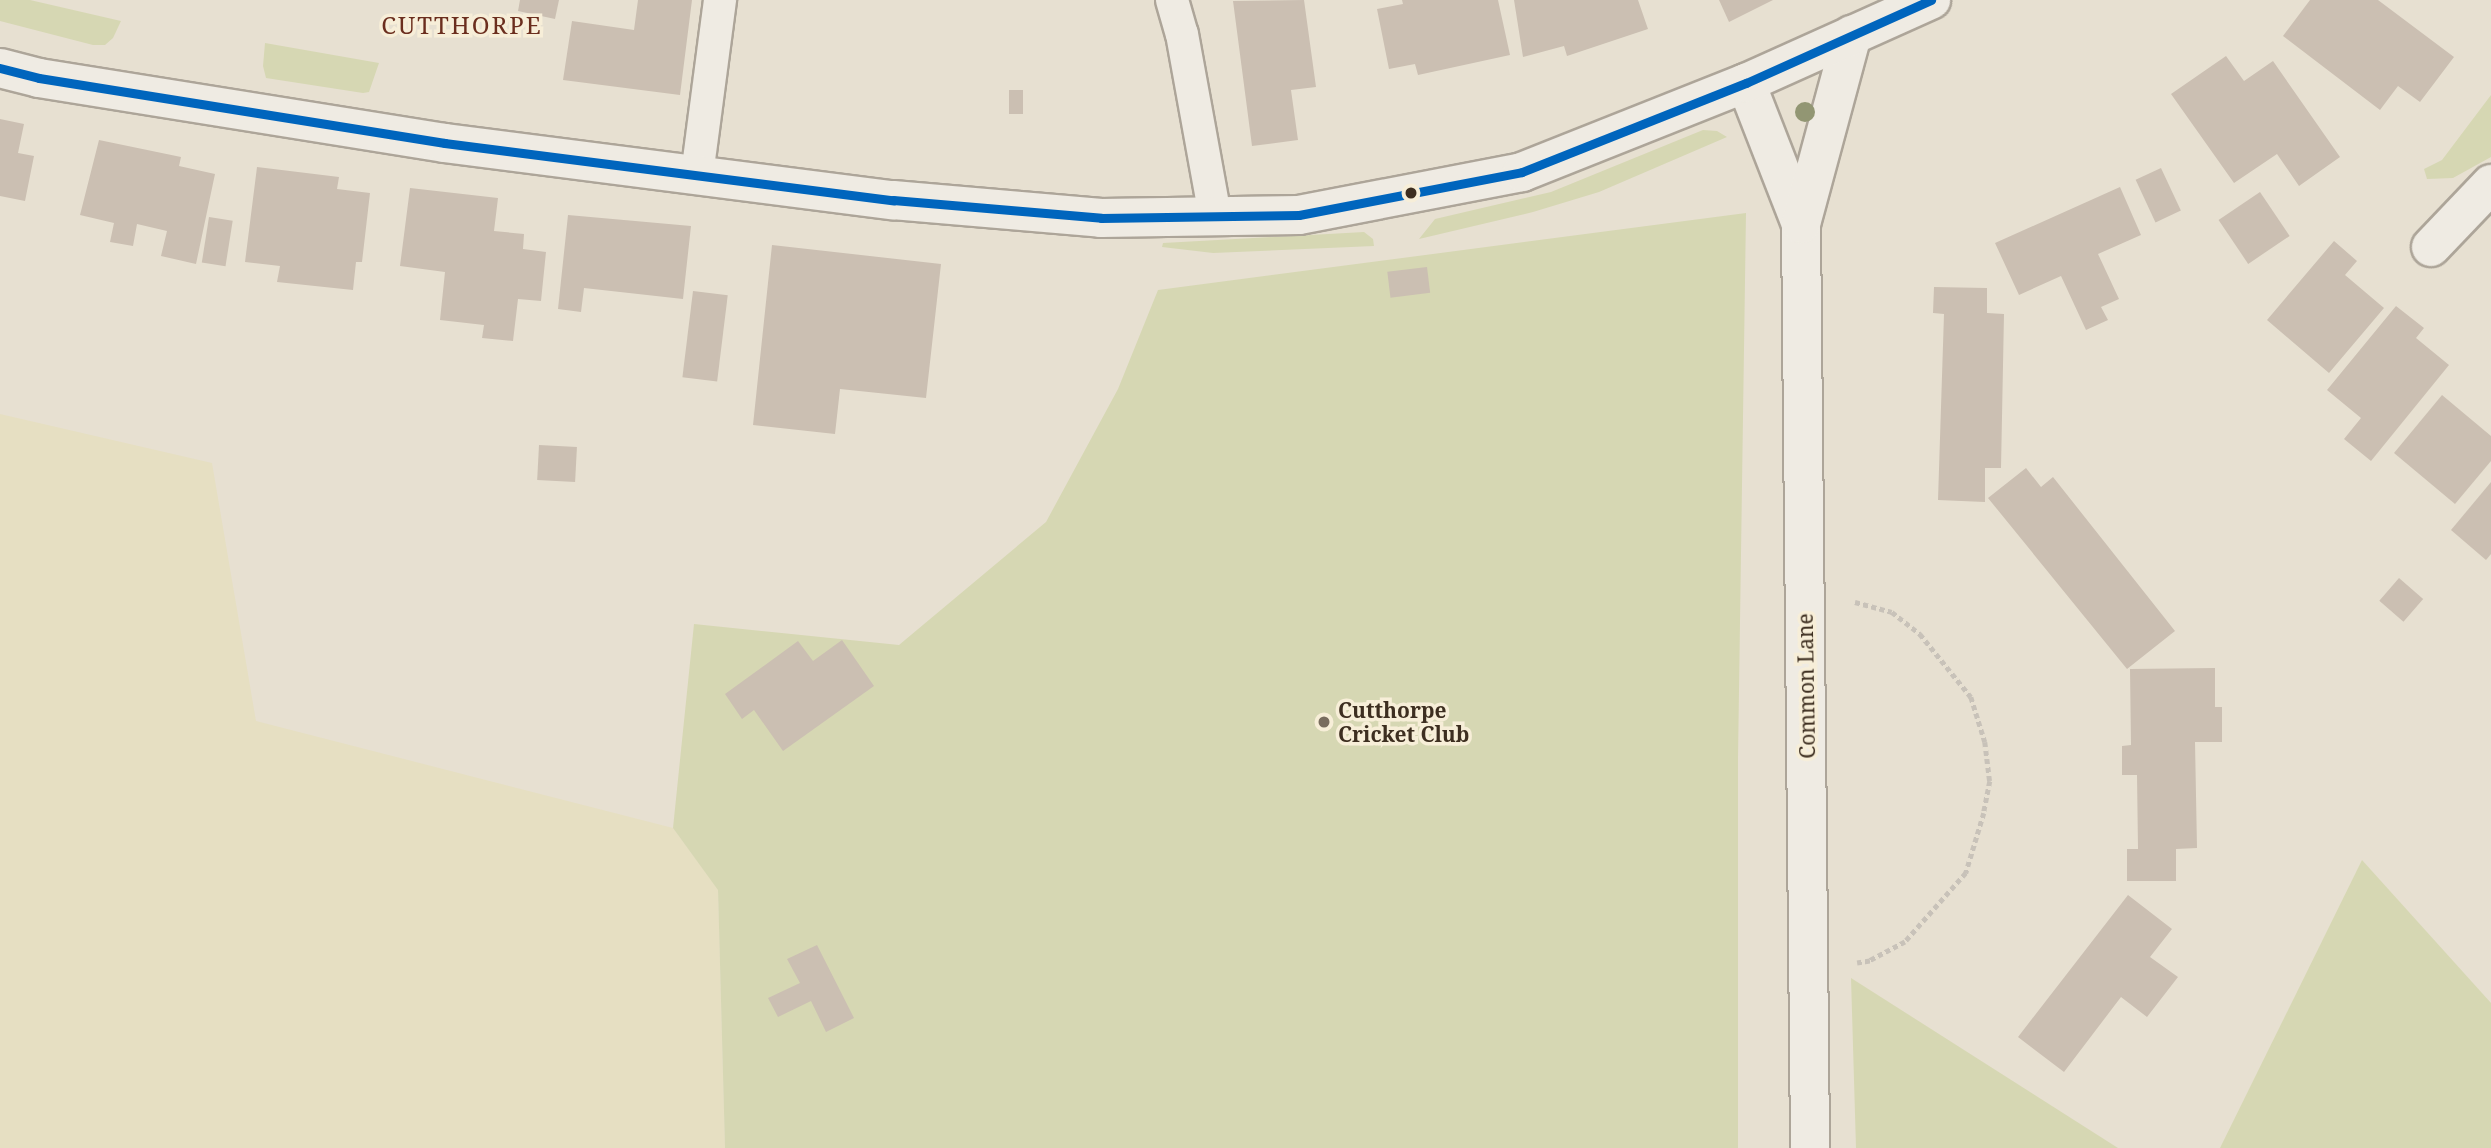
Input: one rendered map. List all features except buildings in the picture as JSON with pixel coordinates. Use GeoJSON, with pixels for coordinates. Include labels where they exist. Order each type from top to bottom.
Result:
{"type":"FeatureCollection","features":[{"type":"Feature","properties":{"kind":"main road"},"geometry":{"type":"LineString","coordinates":[[0,68],[39,78],[445,143],[893,200],[1101,218],[1299,215],[1522,172],[1746,83],[1931,0]]}},
{"type":"Feature","properties":{"kind":"main road","name":"Common Lane"},"geometry":{"type":"LineString","coordinates":[[1810,1148],[1801,224],[1852,35]]}},
{"type":"Feature","properties":{"kind":"main road","name":"Common Lane"},"geometry":{"type":"LineString","coordinates":[[1746,83],[1801,224]]}},
{"type":"Feature","properties":{"kind":"main road"},"geometry":{"type":"LineString","coordinates":[[2431,247],[2491,184]]}},
{"type":"Feature","properties":{"kind":"lane"},"geometry":{"type":"LineString","coordinates":[[697,176],[720,0]]}},
{"type":"Feature","properties":{"kind":"lane"},"geometry":{"type":"LineString","coordinates":[[1172,0],[1182,34],[1215,216]]}},
{"type":"Feature","properties":{"kind":"path"},"geometry":{"type":"LineString","coordinates":[[1805,601],[1858,602],[1892,612],[1920,634],[1971,697],[1985,742],[1990,781],[1984,813],[1966,873],[1905,942],[1870,961],[1808,972]]}},
{"type":"Feature","properties":{"kind":"shaded area"},"geometry":{"type":"Polygon","coordinates":[[[0,414],[212,463],[256,721],[673,828],[718,889],[725,1148],[0,1148],[0,414]]]}},
{"type":"Feature","properties":{"kind":"green space"},"geometry":{"type":"Polygon","coordinates":[[[0,0],[30,0],[121,21],[113,38],[105,45],[93,45],[0,21],[0,0]]]}},
{"type":"Feature","properties":{"kind":"green space"},"geometry":{"type":"Polygon","coordinates":[[[265,43],[379,63],[369,92],[363,93],[266,78],[263,66],[265,43]]]}},
{"type":"Feature","properties":{"kind":"green space"},"geometry":{"type":"Polygon","coordinates":[[[2491,95],[2491,157],[2453,178],[2427,179],[2424,169],[2442,160],[2491,95]]]}},
{"type":"Feature","properties":{"kind":"green space"},"geometry":{"type":"Polygon","coordinates":[[[1703,130],[1717,131],[1727,137],[1599,192],[1533,212],[1419,239],[1435,219],[1551,192],[1703,130]]]}},
{"type":"Feature","properties":{"kind":"green space","name":"Cutthorpe Cricket Club"},"geometry":{"type":"Polygon","coordinates":[[[1746,213],[1738,759],[1738,1148],[725,1148],[718,890],[673,828],[694,624],[899,645],[1046,522],[1118,389],[1158,290],[1746,213]]]}},
{"type":"Feature","properties":{"kind":"green space"},"geometry":{"type":"Polygon","coordinates":[[[1364,232],[1373,239],[1374,246],[1213,253],[1162,247],[1163,243],[1364,232]]]}},
{"type":"Feature","properties":{"kind":"green space"},"geometry":{"type":"Polygon","coordinates":[[[2362,860],[2491,1003],[2491,1148],[2220,1148],[2362,860]]]}},
{"type":"Feature","properties":{"kind":"green space"},"geometry":{"type":"Polygon","coordinates":[[[1851,978],[2118,1148],[1856,1148],[1851,978]]]}},
{"type":"Feature","properties":{"kind":"transit line"},"geometry":{"type":"LineString","coordinates":[[0,68],[39,78],[445,143],[893,200],[1101,218],[1299,215],[1522,172],[1746,83],[1931,0]]}},
{"type":"Feature","properties":{"kind":"place","name":"Cutthorpe Cricket Club"},"geometry":{"type":"Point","coordinates":[1324,722]}},
{"type":"Feature","properties":{"kind":"district","name":"CUTTHORPE"},"geometry":{"type":"Point","coordinates":[462,25]}}]}
